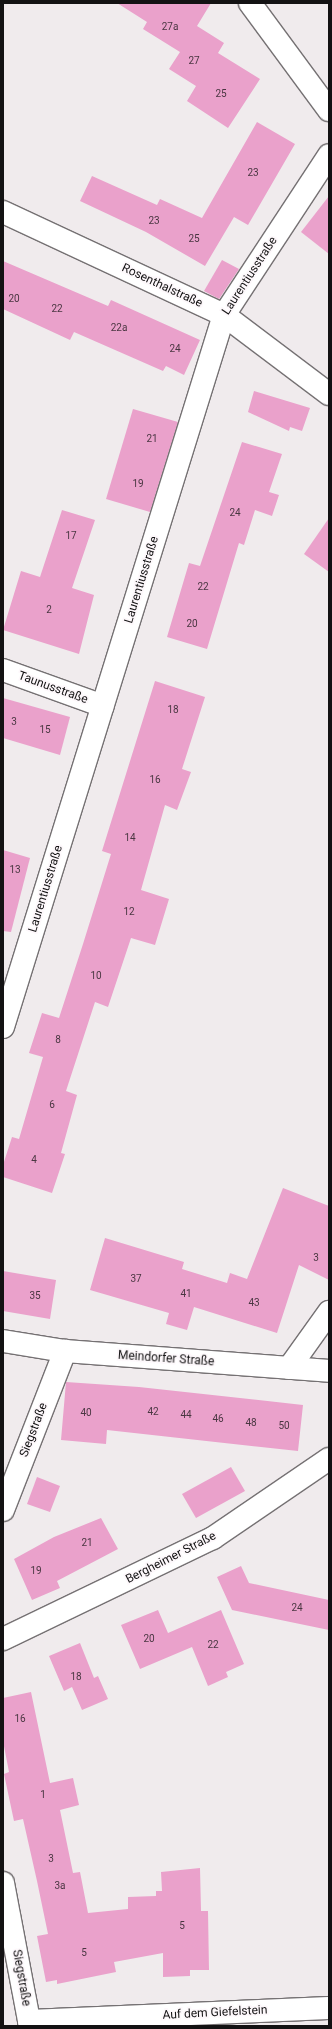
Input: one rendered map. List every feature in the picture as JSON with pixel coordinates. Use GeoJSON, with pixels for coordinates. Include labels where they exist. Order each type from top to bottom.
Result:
{"type":"FeatureCollection","features":[{"type":"Feature","properties":{"kind":"street"},"geometry":{"type":"LineString","coordinates":[[250,3],[329,110]]}},
{"type":"Feature","properties":{"kind":"street","name":"Laurentiusstraße"},"geometry":{"type":"LineString","coordinates":[[3,1027],[224,315],[329,155]]}},
{"type":"Feature","properties":{"kind":"street","name":"Rosenthalstraße"},"geometry":{"type":"LineString","coordinates":[[3,212],[224,315],[329,394]]}},
{"type":"Feature","properties":{"kind":"street","name":"Taunusstraße"},"geometry":{"type":"LineString","coordinates":[[3,670],[103,706]]}},
{"type":"Feature","properties":{"kind":"street"},"geometry":{"type":"LineString","coordinates":[[288,1368],[329,1312]]}},
{"type":"Feature","properties":{"kind":"street","name":"Meindorfer Straße"},"geometry":{"type":"LineString","coordinates":[[3,1341],[65,1351],[329,1371]]}},
{"type":"Feature","properties":{"kind":"street","name":"Siegstraße"},"geometry":{"type":"LineString","coordinates":[[3,1510],[65,1351]]}},
{"type":"Feature","properties":{"kind":"street","name":"Bergheimer Straße"},"geometry":{"type":"LineString","coordinates":[[3,1639],[213,1538],[329,1459]]}},
{"type":"Feature","properties":{"kind":"street","name":"Siegstraße"},"geometry":{"type":"LineString","coordinates":[[3,1882],[29,2024]]}},
{"type":"Feature","properties":{"kind":"street","name":"Auf dem Giefelstein"},"geometry":{"type":"LineString","coordinates":[[29,2024],[329,2008]]}},
{"type":"Feature","properties":{"kind":"building"},"geometry":{"type":"Polygon","coordinates":[[[117,3],[211,3],[197,26],[224,43],[218,53],[260,79],[228,128],[187,101],[196,86],[169,69],[180,52],[143,29],[147,22],[117,3]]]}},
{"type":"Feature","properties":{"kind":"building"},"geometry":{"type":"Polygon","coordinates":[[[257,122],[295,144],[248,225],[234,217],[205,266],[146,232],[80,201],[92,176],[157,205],[160,199],[202,218],[257,122]]]}},
{"type":"Feature","properties":{"kind":"building"},"geometry":{"type":"Polygon","coordinates":[[[329,196],[329,254],[301,232],[329,196]]]}},
{"type":"Feature","properties":{"kind":"building"},"geometry":{"type":"Polygon","coordinates":[[[222,260],[239,269],[219,299],[204,291],[222,260]]]}},
{"type":"Feature","properties":{"kind":"building"},"geometry":{"type":"Polygon","coordinates":[[[3,261],[108,306],[111,300],[200,340],[184,375],[166,366],[163,371],[74,332],[70,340],[3,309],[3,261]]]}},
{"type":"Feature","properties":{"kind":"building"},"geometry":{"type":"Polygon","coordinates":[[[254,391],[310,408],[302,431],[290,427],[289,431],[248,412],[254,391]]]}},
{"type":"Feature","properties":{"kind":"building"},"geometry":{"type":"Polygon","coordinates":[[[133,409],[178,422],[150,512],[106,499],[133,409]]]}},
{"type":"Feature","properties":{"kind":"building"},"geometry":{"type":"Polygon","coordinates":[[[242,442],[282,454],[269,492],[279,495],[272,516],[255,510],[244,545],[239,543],[207,649],[167,637],[189,563],[200,566],[242,442]]]}},
{"type":"Feature","properties":{"kind":"building"},"geometry":{"type":"Polygon","coordinates":[[[62,510],[95,520],[72,588],[94,595],[79,654],[3,630],[21,571],[40,577],[62,510]]]}},
{"type":"Feature","properties":{"kind":"building"},"geometry":{"type":"Polygon","coordinates":[[[329,518],[329,572],[304,554],[329,518]]]}},
{"type":"Feature","properties":{"kind":"building"},"geometry":{"type":"Polygon","coordinates":[[[155,681],[205,697],[182,769],[191,772],[177,810],[165,805],[141,890],[169,899],[155,945],[131,938],[108,1007],[95,1002],[66,1091],[77,1095],[61,1153],[65,1154],[52,1193],[3,1177],[3,1165],[12,1137],[19,1139],[43,1057],[29,1053],[42,1013],[59,1018],[83,944],[111,854],[102,851],[155,681]]]}},
{"type":"Feature","properties":{"kind":"building"},"geometry":{"type":"Polygon","coordinates":[[[3,698],[70,717],[60,755],[3,738],[3,698]]]}},
{"type":"Feature","properties":{"kind":"building"},"geometry":{"type":"Polygon","coordinates":[[[3,850],[30,858],[11,932],[3,931],[3,850]]]}},
{"type":"Feature","properties":{"kind":"building"},"geometry":{"type":"Polygon","coordinates":[[[283,1188],[329,1206],[329,1280],[299,1265],[277,1333],[194,1307],[187,1330],[166,1324],[169,1313],[90,1290],[105,1238],[184,1262],[182,1269],[227,1283],[230,1273],[247,1279],[283,1188]]]}},
{"type":"Feature","properties":{"kind":"building"},"geometry":{"type":"Polygon","coordinates":[[[3,1271],[56,1280],[50,1319],[3,1311],[3,1271]]]}},
{"type":"Feature","properties":{"kind":"building"},"geometry":{"type":"Polygon","coordinates":[[[66,1382],[139,1387],[303,1405],[298,1451],[107,1430],[106,1444],[61,1440],[66,1382]]]}},
{"type":"Feature","properties":{"kind":"building"},"geometry":{"type":"Polygon","coordinates":[[[231,1467],[245,1491],[196,1518],[182,1494],[231,1467]]]}},
{"type":"Feature","properties":{"kind":"building"},"geometry":{"type":"Polygon","coordinates":[[[37,1477],[60,1486],[50,1512],[27,1504],[37,1477]]]}},
{"type":"Feature","properties":{"kind":"building"},"geometry":{"type":"Polygon","coordinates":[[[101,1518],[118,1549],[57,1581],[60,1588],[32,1600],[14,1559],[54,1537],[101,1518]]]}},
{"type":"Feature","properties":{"kind":"building"},"geometry":{"type":"Polygon","coordinates":[[[241,1566],[249,1583],[329,1600],[329,1630],[232,1610],[217,1577],[241,1566]]]}},
{"type":"Feature","properties":{"kind":"building"},"geometry":{"type":"Polygon","coordinates":[[[158,1610],[168,1633],[221,1610],[244,1664],[226,1672],[228,1677],[208,1686],[192,1647],[140,1669],[121,1625],[158,1610]]]}},
{"type":"Feature","properties":{"kind":"building"},"geometry":{"type":"Polygon","coordinates":[[[80,1643],[94,1678],[98,1676],[108,1699],[82,1710],[72,1687],[64,1691],[49,1656],[80,1643]]]}},
{"type":"Feature","properties":{"kind":"building"},"geometry":{"type":"Polygon","coordinates":[[[31,1692],[50,1783],[73,1778],[79,1805],[60,1810],[73,1873],[80,1872],[88,1913],[128,1909],[128,1897],[156,1896],[156,1891],[162,1891],[161,1872],[200,1868],[201,1911],[208,1911],[209,1970],[190,1970],[190,1976],[163,1977],[163,1953],[114,1962],[116,1972],[57,1984],[57,1980],[46,1982],[37,1936],[48,1934],[23,1819],[14,1821],[4,1774],[9,1772],[3,1741],[3,1698],[31,1692]]]}}]}
